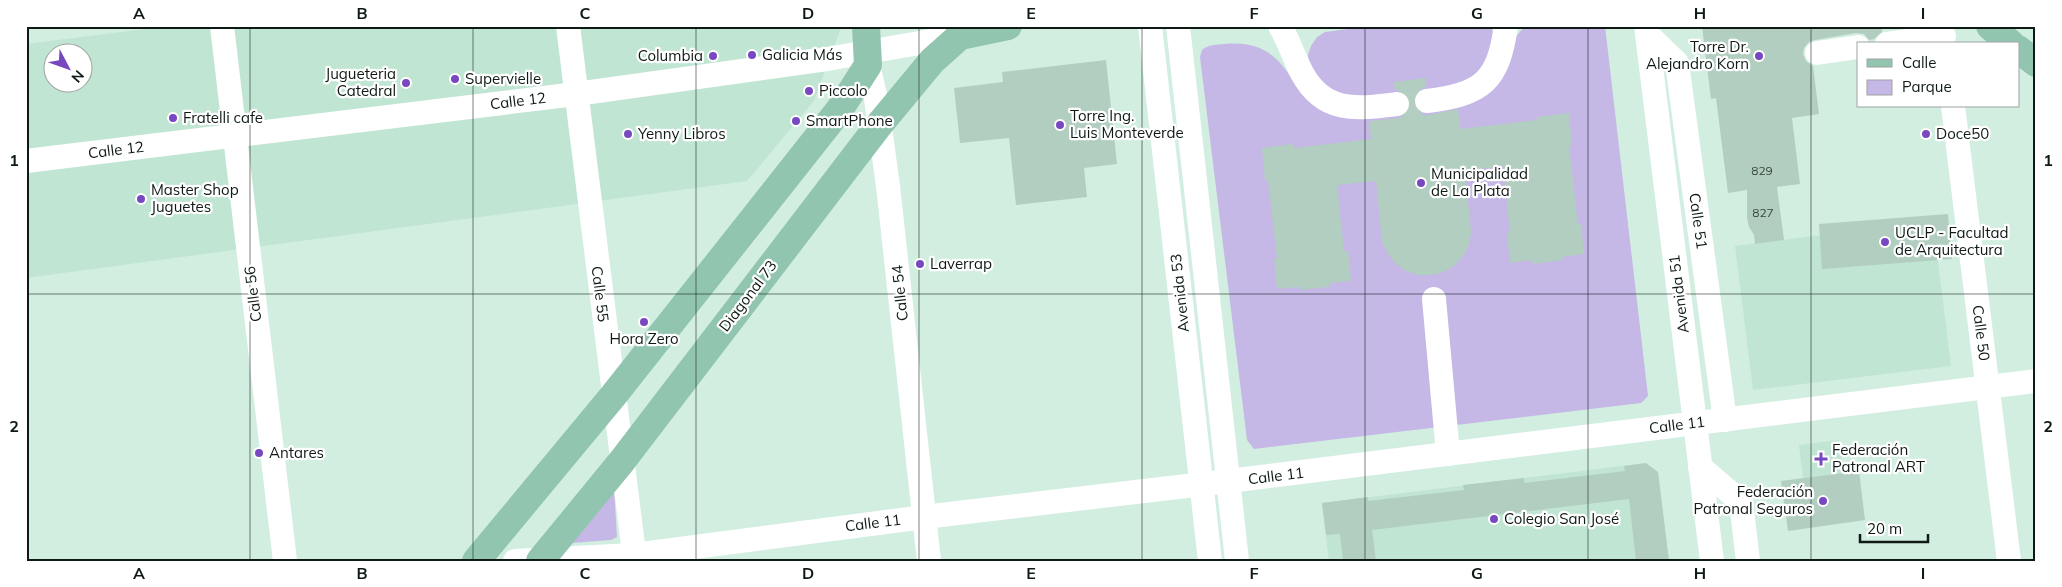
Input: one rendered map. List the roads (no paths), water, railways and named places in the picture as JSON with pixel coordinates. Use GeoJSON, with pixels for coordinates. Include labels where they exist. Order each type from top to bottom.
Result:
{"type":"FeatureCollection","features":[{"type":"Feature","properties":{"kind":"main road"},"geometry":{"type":"LineString","coordinates":[[1990,26],[2009,42]]}},
{"type":"Feature","properties":{"kind":"main road","name":"Diagonal 73"},"geometry":{"type":"LineString","coordinates":[[541,560],[622,461],[880,125],[932,61],[985,29]]}},
{"type":"Feature","properties":{"kind":"main road"},"geometry":{"type":"LineString","coordinates":[[476,561],[613,396],[840,109],[868,48]]}},
{"type":"Feature","properties":{"kind":"main road"},"geometry":{"type":"LineString","coordinates":[[2020,51],[2036,63]]}},
{"type":"Feature","properties":{"kind":"street","name":"Calle 56"},"geometry":{"type":"LineString","coordinates":[[222,26],[285,561]]}},
{"type":"Feature","properties":{"kind":"street","name":"Calle 55"},"geometry":{"type":"LineString","coordinates":[[568,26],[634,558]]}},
{"type":"Feature","properties":{"kind":"street","name":"Avenida 53"},"geometry":{"type":"LineString","coordinates":[[1150,26],[1210,561]]}},
{"type":"Feature","properties":{"kind":"street","name":"Avenida 53"},"geometry":{"type":"LineString","coordinates":[[1178,26],[1238,561]]}},
{"type":"Feature","properties":{"kind":"street"},"geometry":{"type":"LineString","coordinates":[[1280,26],[1302,73],[1315,92],[1328,102],[1342,106],[1366,108],[1397,104]]}},
{"type":"Feature","properties":{"kind":"street"},"geometry":{"type":"LineString","coordinates":[[1427,101],[1466,94],[1491,76],[1503,46],[1506,26]]}},
{"type":"Feature","properties":{"kind":"street","name":"Calle 12"},"geometry":{"type":"LineString","coordinates":[[26,161],[576,94],[985,29]]}},
{"type":"Feature","properties":{"kind":"street","name":"Calle 51"},"geometry":{"type":"LineString","coordinates":[[1647,30],[1677,64],[1725,420]]}},
{"type":"Feature","properties":{"kind":"street","name":"Avenida 51"},"geometry":{"type":"LineString","coordinates":[[1647,30],[1712,561]]}},
{"type":"Feature","properties":{"kind":"street"},"geometry":{"type":"LineString","coordinates":[[1900,42],[1944,35]]}},
{"type":"Feature","properties":{"kind":"street"},"geometry":{"type":"LineString","coordinates":[[1817,53],[1857,47]]}},
{"type":"Feature","properties":{"kind":"street","name":"Calle 54"},"geometry":{"type":"LineString","coordinates":[[868,48],[888,186],[929,561]]}},
{"type":"Feature","properties":{"kind":"street","name":"Calle 50"},"geometry":{"type":"LineString","coordinates":[[1953,108],[2009,561]]}},
{"type":"Feature","properties":{"kind":"street"},"geometry":{"type":"LineString","coordinates":[[1434,299],[1448,454]]}},
{"type":"Feature","properties":{"kind":"street","name":"Calle 11"},"geometry":{"type":"LineString","coordinates":[[515,561],[634,558],[924,517],[1202,485],[2036,382]]}},
{"type":"Feature","properties":{"kind":"street"},"geometry":{"type":"LineString","coordinates":[[1700,467],[1741,502],[1748,561]]}},
{"type":"Feature","properties":{"kind":"tunnel"},"geometry":{"type":"LineString","coordinates":[[1397,104],[1427,101]]}},
{"type":"Feature","properties":{"kind":"place","name":"Galicia Más"},"geometry":{"type":"Point","coordinates":[752,55]}},
{"type":"Feature","properties":{"kind":"place","name":"Columbia"},"geometry":{"type":"Point","coordinates":[713,56]}},
{"type":"Feature","properties":{"kind":"place","name":"Torre Dr. Alejandro Korn"},"geometry":{"type":"Point","coordinates":[1759,56]}},
{"type":"Feature","properties":{"kind":"place","name":"Supervielle"},"geometry":{"type":"Point","coordinates":[455,79]}},
{"type":"Feature","properties":{"kind":"place","name":"Jugueteria Catedral"},"geometry":{"type":"Point","coordinates":[406,83]}},
{"type":"Feature","properties":{"kind":"place","name":"Piccolo"},"geometry":{"type":"Point","coordinates":[809,91]}},
{"type":"Feature","properties":{"kind":"place","name":"Fratelli cafe"},"geometry":{"type":"Point","coordinates":[173,118]}},
{"type":"Feature","properties":{"kind":"place","name":"SmartPhone"},"geometry":{"type":"Point","coordinates":[796,121]}},
{"type":"Feature","properties":{"kind":"place","name":"Torre Ing. Luis Monteverde"},"geometry":{"type":"Point","coordinates":[1060,125]}},
{"type":"Feature","properties":{"kind":"place","name":"Yenny Libros"},"geometry":{"type":"Point","coordinates":[628,134]}},
{"type":"Feature","properties":{"kind":"place","name":"Doce50"},"geometry":{"type":"Point","coordinates":[1926,134]}},
{"type":"Feature","properties":{"kind":"place","name":"Municipalidad de La Plata"},"geometry":{"type":"Point","coordinates":[1421,183]}},
{"type":"Feature","properties":{"kind":"place","name":"Master Shop Juguetes"},"geometry":{"type":"Point","coordinates":[141,199]}},
{"type":"Feature","properties":{"kind":"place","name":"UCLP - Facultad de Arquitectura"},"geometry":{"type":"Point","coordinates":[1885,242]}},
{"type":"Feature","properties":{"kind":"place","name":"Laverrap"},"geometry":{"type":"Point","coordinates":[920,264]}},
{"type":"Feature","properties":{"kind":"place","name":"Hora Zero"},"geometry":{"type":"Point","coordinates":[644,322]}},
{"type":"Feature","properties":{"kind":"place","name":"Antares"},"geometry":{"type":"Point","coordinates":[259,453]}},
{"type":"Feature","properties":{"kind":"place","name":"Federación Patronal ART"},"geometry":{"type":"Point","coordinates":[1821,459]}},
{"type":"Feature","properties":{"kind":"place","name":"Federación Patronal Seguros"},"geometry":{"type":"Point","coordinates":[1823,501]}},
{"type":"Feature","properties":{"kind":"place","name":"Colegio San José"},"geometry":{"type":"Point","coordinates":[1494,519]}}]}
